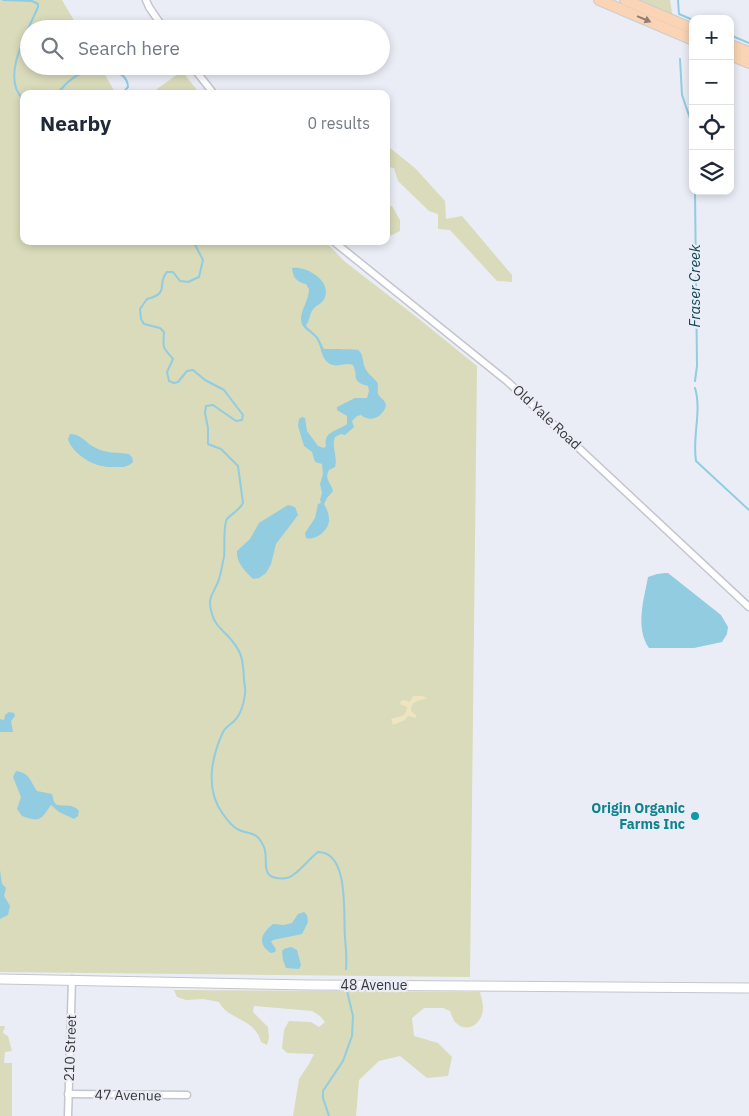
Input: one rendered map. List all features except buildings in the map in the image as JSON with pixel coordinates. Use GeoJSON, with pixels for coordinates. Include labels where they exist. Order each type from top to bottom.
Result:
{"type":"FeatureCollection","features":[{"type":"Feature","properties":{"kind":"main road"},"geometry":{"type":"LineString","coordinates":[[599,0],[689,38]]}},
{"type":"Feature","properties":{"kind":"main road"},"geometry":{"type":"LineString","coordinates":[[625,0],[689,27]]}},
{"type":"Feature","properties":{"kind":"main road"},"geometry":{"type":"LineString","coordinates":[[734,46],[749,52]]}},
{"type":"Feature","properties":{"kind":"main road"},"geometry":{"type":"LineString","coordinates":[[734,57],[749,63]]}},
{"type":"Feature","properties":{"kind":"main road","name":"48 Avenue"},"geometry":{"type":"LineString","coordinates":[[0,979],[311,985],[749,988]]}},
{"type":"Feature","properties":{"kind":"street"},"geometry":{"type":"LineString","coordinates":[[146,0],[158,20]]}},
{"type":"Feature","properties":{"kind":"street"},"geometry":{"type":"LineString","coordinates":[[199,75],[211,90]]}},
{"type":"Feature","properties":{"kind":"street","name":"Old Yale Road"},"geometry":{"type":"LineString","coordinates":[[338,245],[508,382],[749,606]]}},
{"type":"Feature","properties":{"kind":"street","name":"210 Street"},"geometry":{"type":"LineString","coordinates":[[68,1116],[72,979]]}},
{"type":"Feature","properties":{"kind":"street","name":"47 Avenue"},"geometry":{"type":"LineString","coordinates":[[68,1094],[187,1095]]}},
{"type":"Feature","properties":{"kind":"green space"},"geometry":{"type":"Polygon","coordinates":[[[0,0],[62,0],[74,20],[20,20],[20,75],[105,75],[114,90],[20,90],[20,245],[329,245],[344,261],[477,366],[470,977],[0,972],[0,0]]]}},
{"type":"Feature","properties":{"kind":"green space"},"geometry":{"type":"Polygon","coordinates":[[[625,0],[670,0],[673,18],[625,0]]]}},
{"type":"Feature","properties":{"kind":"green space"},"geometry":{"type":"Polygon","coordinates":[[[176,75],[185,75],[197,90],[156,90],[176,75]]]}},
{"type":"Feature","properties":{"kind":"green space"},"geometry":{"type":"Polygon","coordinates":[[[390,148],[415,168],[445,201],[446,219],[462,216],[512,275],[512,282],[497,281],[450,230],[438,229],[438,214],[429,211],[398,181],[394,168],[390,167],[390,148]]]}},
{"type":"Feature","properties":{"kind":"green space"},"geometry":{"type":"Polygon","coordinates":[[[390,206],[392,206],[400,220],[400,231],[390,236],[390,206]]]}},
{"type":"Feature","properties":{"kind":"green space"},"geometry":{"type":"Polygon","coordinates":[[[174,990],[480,992],[483,1008],[480,1018],[474,1026],[469,1027],[460,1026],[455,1022],[450,1011],[443,1008],[424,1008],[412,1018],[414,1036],[438,1043],[452,1057],[448,1076],[427,1078],[400,1056],[379,1061],[359,1080],[356,1116],[293,1116],[299,1079],[314,1054],[287,1053],[282,1048],[284,1030],[289,1021],[311,1022],[319,1027],[325,1022],[320,1016],[312,1011],[254,1006],[253,1012],[268,1027],[269,1038],[267,1045],[261,1042],[253,1028],[229,1013],[219,1002],[203,999],[186,1000],[177,997],[174,990]]]}},
{"type":"Feature","properties":{"kind":"green space"},"geometry":{"type":"Polygon","coordinates":[[[0,1026],[5,1026],[3,1033],[8,1036],[12,1051],[5,1052],[4,1063],[12,1063],[12,1116],[0,1116],[0,1026]]]}},
{"type":"Feature","properties":{"kind":"sand"},"geometry":{"type":"Polygon","coordinates":[[[413,696],[427,698],[416,701],[411,707],[411,711],[416,715],[416,718],[408,716],[405,720],[393,725],[391,719],[402,716],[406,711],[407,707],[400,704],[401,701],[410,702],[413,696]]]}},
{"type":"Feature","properties":{"kind":"water"},"geometry":{"type":"Polygon","coordinates":[[[292,268],[304,269],[316,275],[321,280],[326,291],[324,299],[312,311],[306,325],[307,327],[318,337],[324,349],[358,350],[360,352],[365,368],[377,382],[378,394],[384,400],[386,406],[376,418],[369,419],[361,415],[357,416],[352,421],[354,427],[345,435],[341,434],[335,437],[335,467],[329,470],[327,476],[333,491],[324,504],[329,520],[324,531],[314,538],[306,538],[305,533],[315,518],[318,504],[321,503],[322,464],[315,462],[312,452],[304,446],[298,426],[299,419],[305,418],[307,431],[318,446],[324,448],[329,434],[347,424],[347,416],[337,410],[337,407],[355,398],[367,398],[369,391],[368,386],[357,380],[353,365],[330,364],[323,355],[317,340],[302,325],[301,315],[309,289],[306,284],[296,279],[292,268]]]}},
{"type":"Feature","properties":{"kind":"water"},"geometry":{"type":"Polygon","coordinates":[[[70,434],[77,435],[103,451],[129,454],[133,462],[119,467],[105,467],[92,463],[73,448],[68,439],[70,434]]]}},
{"type":"Feature","properties":{"kind":"water"},"geometry":{"type":"Polygon","coordinates":[[[288,505],[295,507],[298,515],[276,544],[271,564],[266,573],[259,578],[253,579],[240,563],[237,551],[250,539],[259,523],[288,505]]]}},
{"type":"Feature","properties":{"kind":"water"},"geometry":{"type":"Polygon","coordinates":[[[668,573],[721,615],[728,627],[727,634],[722,642],[694,648],[649,648],[642,632],[641,623],[648,577],[668,573]]]}},
{"type":"Feature","properties":{"kind":"water"},"geometry":{"type":"Polygon","coordinates":[[[9,712],[14,713],[15,716],[11,721],[13,732],[0,732],[0,719],[4,720],[5,715],[9,712]]]}},
{"type":"Feature","properties":{"kind":"water"},"geometry":{"type":"Polygon","coordinates":[[[16,771],[27,776],[37,791],[52,794],[57,805],[75,807],[79,811],[78,816],[74,819],[59,812],[51,805],[39,819],[22,816],[17,809],[21,797],[13,777],[16,771]]]}},
{"type":"Feature","properties":{"kind":"water"},"geometry":{"type":"Polygon","coordinates":[[[0,870],[2,884],[6,888],[4,896],[10,906],[8,915],[0,919],[0,870]]]}},
{"type":"Feature","properties":{"kind":"water"},"geometry":{"type":"Polygon","coordinates":[[[304,912],[307,915],[308,922],[302,934],[273,940],[271,942],[276,949],[275,952],[271,953],[263,946],[262,938],[269,927],[273,924],[284,925],[292,923],[298,914],[304,912]]]}},
{"type":"Feature","properties":{"kind":"water"},"geometry":{"type":"Polygon","coordinates":[[[291,947],[297,950],[301,965],[299,969],[286,968],[283,960],[282,951],[291,947]]]}},
{"type":"Feature","properties":{"kind":"waterway"},"geometry":{"type":"LineString","coordinates":[[3,0],[32,1],[38,4],[32,20]]}},
{"type":"Feature","properties":{"kind":"waterway","name":"Fraser Creek"},"geometry":{"type":"LineString","coordinates":[[678,0],[679,14],[689,18]]}},
{"type":"Feature","properties":{"kind":"waterway"},"geometry":{"type":"LineString","coordinates":[[734,37],[749,43]]}},
{"type":"Feature","properties":{"kind":"waterway"},"geometry":{"type":"LineString","coordinates":[[20,50],[14,81],[20,95]]}},
{"type":"Feature","properties":{"kind":"waterway","name":"Fraser Creek"},"geometry":{"type":"LineString","coordinates":[[680,59],[682,95],[689,115]]}},
{"type":"Feature","properties":{"kind":"waterway"},"geometry":{"type":"LineString","coordinates":[[60,90],[66,83],[80,75]]}},
{"type":"Feature","properties":{"kind":"waterway"},"geometry":{"type":"LineString","coordinates":[[122,75],[128,87],[125,90]]}},
{"type":"Feature","properties":{"kind":"waterway","name":"Fraser Creek"},"geometry":{"type":"LineString","coordinates":[[695,195],[697,366],[695,381]]}},
{"type":"Feature","properties":{"kind":"waterway"},"geometry":{"type":"LineString","coordinates":[[195,245],[203,260],[199,277],[188,282],[180,281],[173,272],[167,272],[159,294],[147,299],[140,309],[141,319],[144,324],[160,328],[164,332],[164,347],[173,359],[167,372],[169,381],[178,382],[187,371],[193,370],[205,380],[224,390],[243,415],[242,420],[236,421],[213,405],[206,406],[208,444],[221,449],[238,466],[243,503],[227,519],[224,557],[219,579],[210,601],[214,620],[236,646],[241,655],[245,690],[245,697],[239,714],[224,730],[215,752],[212,774],[214,795],[217,805],[232,825],[239,830],[258,837],[264,848],[267,871],[271,876],[275,878],[290,877],[318,852],[328,855],[335,862],[343,887],[346,969]]}},
{"type":"Feature","properties":{"kind":"waterway","name":"Fraser Creek"},"geometry":{"type":"LineString","coordinates":[[695,388],[698,406],[695,443],[696,461],[749,510]]}},
{"type":"Feature","properties":{"kind":"waterway"},"geometry":{"type":"LineString","coordinates":[[329,1116],[323,1098],[323,1091],[343,1061],[352,1036],[353,1016],[347,991]]}},
{"type":"Feature","properties":{"kind":"place","name":"Origin Organic Farms Inc"},"geometry":{"type":"Point","coordinates":[695,816]}}]}
